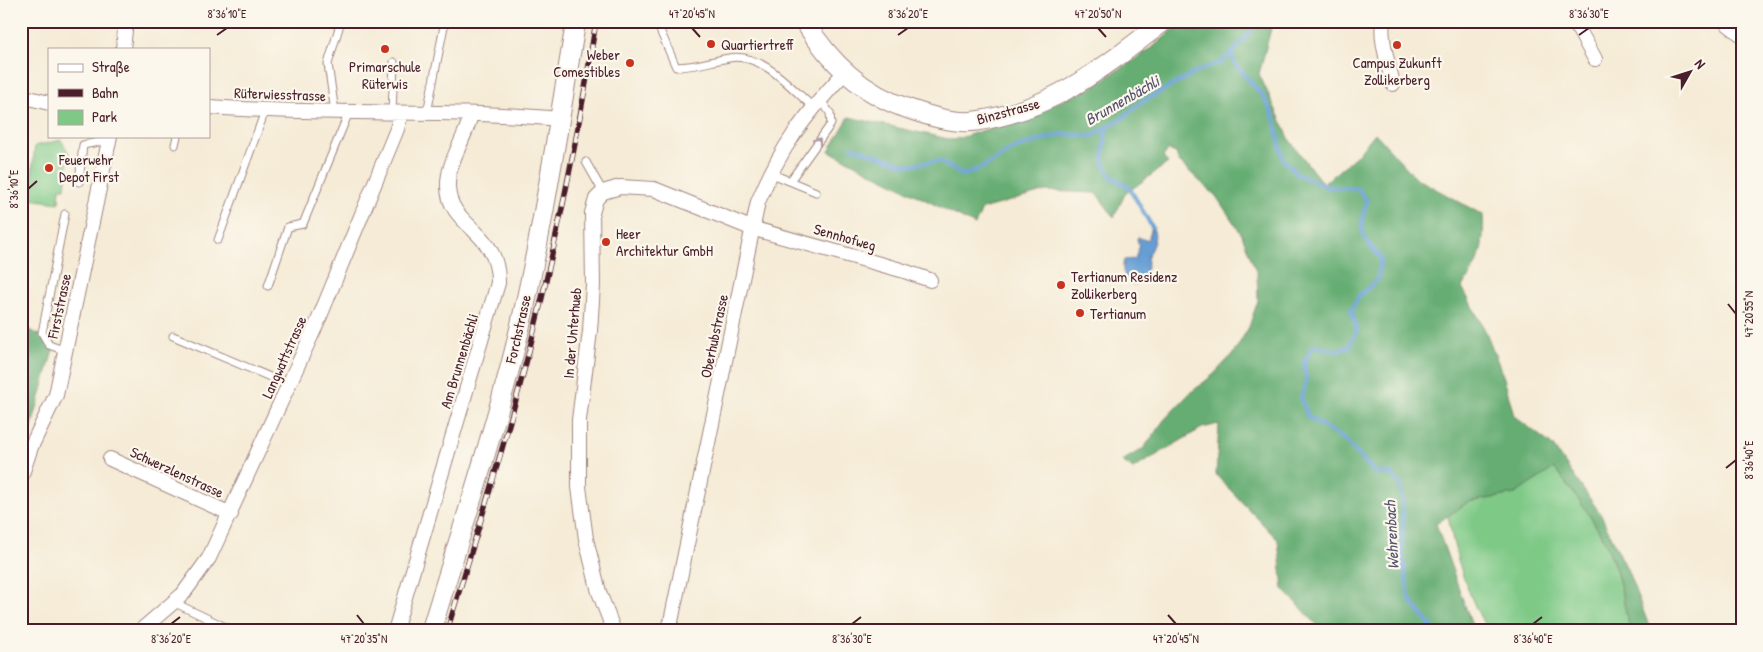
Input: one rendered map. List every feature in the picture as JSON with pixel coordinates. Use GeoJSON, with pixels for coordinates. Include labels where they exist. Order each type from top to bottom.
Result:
{"type":"FeatureCollection","features":[{"type":"Feature","properties":{"kind":"main road","name":"Forchstrasse"},"geometry":{"type":"LineString","coordinates":[[431,631],[514,352],[530,282],[576,21]]}},
{"type":"Feature","properties":{"kind":"main road","name":"Binzstrasse"},"geometry":{"type":"LineString","coordinates":[[804,21],[825,52],[844,73],[862,87],[893,104],[945,119],[974,122],[1023,110],[1052,98],[1089,78],[1154,24]]}},
{"type":"Feature","properties":{"kind":"main road"},"geometry":{"type":"LineString","coordinates":[[1728,21],[1742,32]]}},
{"type":"Feature","properties":{"kind":"street"},"geometry":{"type":"LineString","coordinates":[[123,48],[126,21]]}},
{"type":"Feature","properties":{"kind":"street"},"geometry":{"type":"LineString","coordinates":[[1384,21],[1382,26],[1384,44],[1393,84]]}},
{"type":"Feature","properties":{"kind":"street"},"geometry":{"type":"LineString","coordinates":[[1574,21],[1595,59]]}},
{"type":"Feature","properties":{"kind":"street","name":"Oberhubstrasse"},"geometry":{"type":"LineString","coordinates":[[669,631],[739,298],[751,228],[758,202],[770,173],[789,138],[844,73]]}},
{"type":"Feature","properties":{"kind":"street"},"geometry":{"type":"LineString","coordinates":[[21,96],[48,102]]}},
{"type":"Feature","properties":{"kind":"street","name":"Rüterwiesstrasse"},"geometry":{"type":"LineString","coordinates":[[210,107],[264,112],[471,114],[559,119]]}},
{"type":"Feature","properties":{"kind":"street","name":"Langwattstrasse"},"geometry":{"type":"LineString","coordinates":[[140,631],[175,603],[209,558],[231,514],[318,321],[397,129],[396,113]]}},
{"type":"Feature","properties":{"kind":"street","name":"Am Brunnenbächli"},"geometry":{"type":"LineString","coordinates":[[395,631],[498,283],[499,270],[492,250],[480,234],[452,206],[448,190],[450,168],[469,127],[471,114]]}},
{"type":"Feature","properties":{"kind":"street","name":"Firststrasse"},"geometry":{"type":"LineString","coordinates":[[21,477],[31,447],[56,395],[110,138]]}},
{"type":"Feature","properties":{"kind":"street"},"geometry":{"type":"LineString","coordinates":[[602,192],[620,187],[654,188],[751,228]]}},
{"type":"Feature","properties":{"kind":"street","name":"In der Unterhueb"},"geometry":{"type":"LineString","coordinates":[[602,192],[596,199],[592,213],[593,285],[590,331],[579,420],[579,487],[588,548],[599,592],[614,631]]}},
{"type":"Feature","properties":{"kind":"street","name":"Sennhofweg"},"geometry":{"type":"LineString","coordinates":[[751,228],[901,270],[930,280]]}},
{"type":"Feature","properties":{"kind":"street","name":"Schwerzlenstrasse"},"geometry":{"type":"LineString","coordinates":[[110,459],[231,514]]}},
{"type":"Feature","properties":{"kind":"lane"},"geometry":{"type":"LineString","coordinates":[[335,112],[328,64],[341,21]]}},
{"type":"Feature","properties":{"kind":"lane"},"geometry":{"type":"LineString","coordinates":[[427,113],[445,21]]}},
{"type":"Feature","properties":{"kind":"lane"},"geometry":{"type":"LineString","coordinates":[[656,21],[676,67],[696,67],[730,58],[753,59],[830,113],[830,124],[790,181]]}},
{"type":"Feature","properties":{"kind":"lane"},"geometry":{"type":"LineString","coordinates":[[394,62],[396,113]]}},
{"type":"Feature","properties":{"kind":"lane"},"geometry":{"type":"LineString","coordinates":[[218,240],[264,112]]}},
{"type":"Feature","properties":{"kind":"lane"},"geometry":{"type":"LineString","coordinates":[[268,286],[288,227],[304,224],[349,112]]}},
{"type":"Feature","properties":{"kind":"lane"},"geometry":{"type":"LineString","coordinates":[[79,182],[83,146],[110,138]]}},
{"type":"Feature","properties":{"kind":"lane"},"geometry":{"type":"LineString","coordinates":[[175,145],[177,138]]}},
{"type":"Feature","properties":{"kind":"lane"},"geometry":{"type":"LineString","coordinates":[[586,162],[602,192]]}},
{"type":"Feature","properties":{"kind":"lane"},"geometry":{"type":"LineString","coordinates":[[770,173],[816,192]]}},
{"type":"Feature","properties":{"kind":"lane"},"geometry":{"type":"LineString","coordinates":[[65,214],[42,333],[49,345],[66,351]]}},
{"type":"Feature","properties":{"kind":"lane"},"geometry":{"type":"LineString","coordinates":[[173,336],[289,385]]}},
{"type":"Feature","properties":{"kind":"lane"},"geometry":{"type":"LineString","coordinates":[[175,603],[234,631]]}},
{"type":"Feature","properties":{"kind":"green space"},"geometry":{"type":"Polygon","coordinates":[[[1183,21],[1273,21],[1259,74],[1291,142],[1323,184],[1356,156],[1375,133],[1416,178],[1483,215],[1483,236],[1480,253],[1473,270],[1462,287],[1486,332],[1504,378],[1514,416],[1552,445],[1600,513],[1627,569],[1651,631],[1631,631],[1617,575],[1604,540],[1581,503],[1554,468],[1515,494],[1468,502],[1436,524],[1474,631],[1323,631],[1283,589],[1278,540],[1216,475],[1219,424],[1202,428],[1133,469],[1122,461],[1144,448],[1164,420],[1189,394],[1213,375],[1233,354],[1249,327],[1258,300],[1257,274],[1242,235],[1216,196],[1179,162],[1176,153],[1168,150],[1163,157],[1168,163],[1125,194],[1114,217],[1096,193],[1046,191],[982,209],[975,225],[829,151],[849,117],[953,140],[1019,119],[1089,89],[1152,48],[1183,21]]]}},
{"type":"Feature","properties":{"kind":"green space","name":"Feuerwehr Depot First"},"geometry":{"type":"Polygon","coordinates":[[[61,140],[69,153],[65,188],[60,188],[59,203],[29,199],[35,146],[61,140]]]}},
{"type":"Feature","properties":{"kind":"green space"},"geometry":{"type":"Polygon","coordinates":[[[21,326],[55,343],[21,466],[21,326]]]}},
{"type":"Feature","properties":{"kind":"green space"},"geometry":{"type":"Polygon","coordinates":[[[1554,468],[1581,503],[1604,540],[1617,575],[1631,631],[1488,631],[1474,603],[1458,560],[1448,516],[1468,502],[1515,494],[1554,468]]]}},
{"type":"Feature","properties":{"kind":"water"},"geometry":{"type":"Polygon","coordinates":[[[1152,227],[1155,239],[1147,258],[1148,262],[1143,281],[1134,285],[1124,274],[1124,260],[1135,259],[1139,246],[1138,237],[1145,240],[1148,239],[1152,227]]]}},
{"type":"Feature","properties":{"kind":"waterway","name":"Wehrenbach"},"geometry":{"type":"LineString","coordinates":[[1253,21],[1249,34],[1232,53],[1234,63],[1263,96],[1274,117],[1283,159],[1297,174],[1328,187],[1358,189],[1367,201],[1362,219],[1363,232],[1369,244],[1381,258],[1378,279],[1359,296],[1351,310],[1357,330],[1348,348],[1335,350],[1313,346],[1304,362],[1306,381],[1301,398],[1308,417],[1345,440],[1374,472],[1391,474],[1400,484],[1403,505],[1402,552],[1409,599],[1435,631]]}},
{"type":"Feature","properties":{"kind":"waterway","name":"Brunnenbächli"},"geometry":{"type":"LineString","coordinates":[[852,147],[907,165],[940,161],[963,175],[981,168],[1017,147],[1063,134],[1092,136],[1120,120],[1140,103],[1200,70],[1220,63],[1232,53]]}},
{"type":"Feature","properties":{"kind":"waterway"},"geometry":{"type":"LineString","coordinates":[[1106,128],[1103,160],[1110,176],[1129,187],[1152,227]]}},
{"type":"Feature","properties":{"kind":"railway"},"geometry":{"type":"LineString","coordinates":[[447,631],[528,355],[557,231],[596,21]]}},
{"type":"Feature","properties":{"kind":"place","name":"Quartiertreff"},"geometry":{"type":"Point","coordinates":[711,44]}},
{"type":"Feature","properties":{"kind":"place","name":"Campus Zukunft Zollikerberg"},"geometry":{"type":"Point","coordinates":[1397,45]}},
{"type":"Feature","properties":{"kind":"place","name":"Primarschule Rüterwis"},"geometry":{"type":"Point","coordinates":[385,49]}},
{"type":"Feature","properties":{"kind":"place","name":"Weber Comestibles"},"geometry":{"type":"Point","coordinates":[630,63]}},
{"type":"Feature","properties":{"kind":"place","name":"Feuerwehr Depot First"},"geometry":{"type":"Point","coordinates":[49,168]}},
{"type":"Feature","properties":{"kind":"place","name":"Heer Architektur GmbH"},"geometry":{"type":"Point","coordinates":[606,242]}},
{"type":"Feature","properties":{"kind":"place","name":"Tertianum Residenz Zollikerberg"},"geometry":{"type":"Point","coordinates":[1061,285]}},
{"type":"Feature","properties":{"kind":"place","name":"Tertianum"},"geometry":{"type":"Point","coordinates":[1080,313]}}]}
